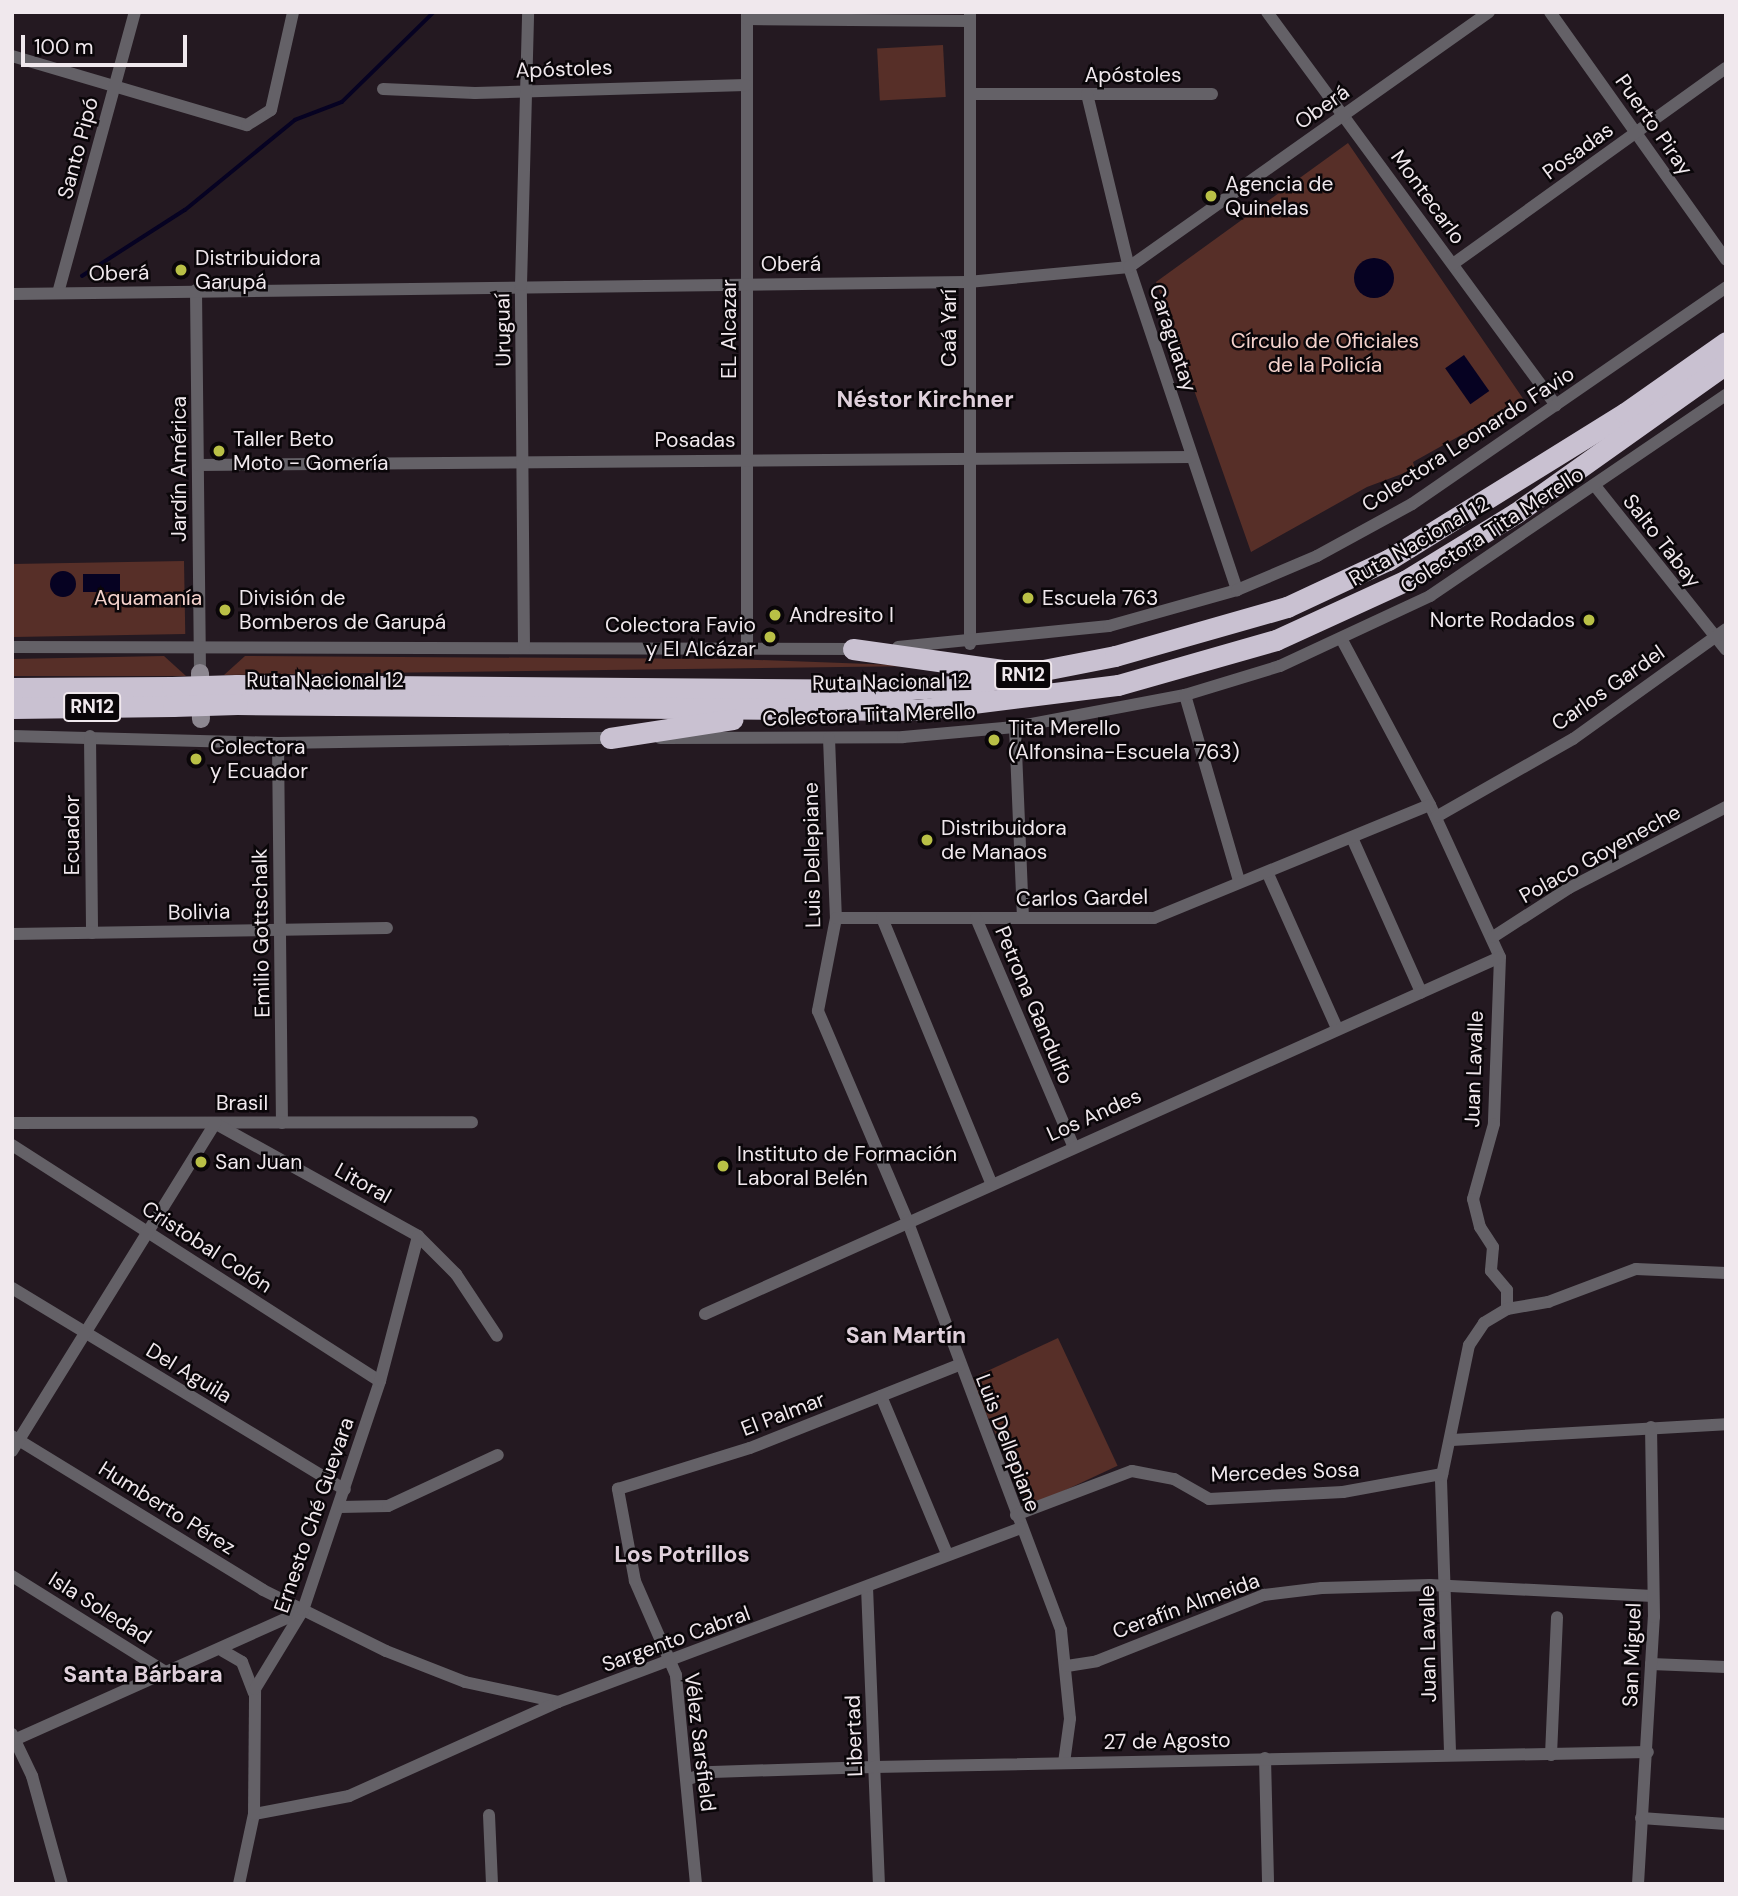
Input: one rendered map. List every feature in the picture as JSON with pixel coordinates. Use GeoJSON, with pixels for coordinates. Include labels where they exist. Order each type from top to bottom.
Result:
{"type":"FeatureCollection","features":[{"type":"Feature","properties":{"kind":"highway","name":"Ruta Nacional 12"},"geometry":{"type":"LineString","coordinates":[[12,708],[237,694],[897,690],[1044,671],[1195,637],[1287,607],[1388,560],[1625,413],[1726,342]]}},
{"type":"Feature","properties":{"kind":"highway","name":"Ruta Nacional 12"},"geometry":{"type":"LineString","coordinates":[[237,694],[831,708],[973,706],[1118,685],[1205,663],[1331,620],[1405,582],[1569,477],[1726,364]]}},
{"type":"Feature","properties":{"kind":"highway"},"geometry":{"type":"LineString","coordinates":[[1569,477],[1726,382]]}},
{"type":"Feature","properties":{"kind":"highway"},"geometry":{"type":"LineString","coordinates":[[853,649],[955,666],[1044,671]]}},
{"type":"Feature","properties":{"kind":"highway","name":"Ruta Nacional 12"},"geometry":{"type":"LineString","coordinates":[[12,688],[172,696]]}},
{"type":"Feature","properties":{"kind":"highway"},"geometry":{"type":"LineString","coordinates":[[610,738],[831,708]]}},
{"type":"Feature","properties":{"kind":"street","name":"Santo Pipó"},"geometry":{"type":"LineString","coordinates":[[58,293],[135,12]]}},
{"type":"Feature","properties":{"kind":"street"},"geometry":{"type":"LineString","coordinates":[[12,56],[116,84],[239,123],[259,121],[271,110],[293,12]]}},
{"type":"Feature","properties":{"kind":"street","name":"Uruguaí"},"geometry":{"type":"LineString","coordinates":[[524,648],[525,460],[521,285],[528,12]]}},
{"type":"Feature","properties":{"kind":"street","name":"Montecarlo"},"geometry":{"type":"LineString","coordinates":[[1267,12],[1345,114],[1556,405]]}},
{"type":"Feature","properties":{"kind":"street","name":"Oberá"},"geometry":{"type":"LineString","coordinates":[[12,294],[521,285],[968,282],[1129,267],[1489,12]]}},
{"type":"Feature","properties":{"kind":"street","name":"Puerto Piray"},"geometry":{"type":"LineString","coordinates":[[1550,12],[1726,260]]}},
{"type":"Feature","properties":{"kind":"street"},"geometry":{"type":"LineString","coordinates":[[747,16],[970,17]]}},
{"type":"Feature","properties":{"kind":"street","name":"EL Alcazar"},"geometry":{"type":"LineString","coordinates":[[747,16],[747,646]]}},
{"type":"Feature","properties":{"kind":"street","name":"Caá Yarí"},"geometry":{"type":"LineString","coordinates":[[970,17],[967,458],[970,644]]}},
{"type":"Feature","properties":{"kind":"street","name":"Posadas"},"geometry":{"type":"LineString","coordinates":[[1453,264],[1726,68]]}},
{"type":"Feature","properties":{"kind":"street","name":"Apóstoles"},"geometry":{"type":"LineString","coordinates":[[383,89],[475,93],[527,88],[746,85]]}},
{"type":"Feature","properties":{"kind":"street","name":"Apóstoles"},"geometry":{"type":"LineString","coordinates":[[970,94],[1212,94]]}},
{"type":"Feature","properties":{"kind":"street","name":"Caraguatay"},"geometry":{"type":"LineString","coordinates":[[1087,94],[1129,267],[1237,590]]}},
{"type":"Feature","properties":{"kind":"street","name":"Colectora Leonardo Favio"},"geometry":{"type":"LineString","coordinates":[[853,649],[970,644],[1076,633],[1237,590],[1317,556],[1412,504],[1726,287]]}},
{"type":"Feature","properties":{"kind":"street","name":"Jardín América"},"geometry":{"type":"LineString","coordinates":[[196,290],[200,673]]}},
{"type":"Feature","properties":{"kind":"street","name":"Colectora Tita Merello"},"geometry":{"type":"LineString","coordinates":[[12,736],[278,743],[829,738],[1014,727],[1185,695],[1342,640],[1430,596],[1726,396]]}},
{"type":"Feature","properties":{"kind":"street","name":"Posadas"},"geometry":{"type":"LineString","coordinates":[[198,465],[525,460],[1191,457]]}},
{"type":"Feature","properties":{"kind":"street","name":"Salto Tabay"},"geometry":{"type":"LineString","coordinates":[[1596,486],[1713,638],[1726,650]]}},
{"type":"Feature","properties":{"kind":"street","name":"Carlos Gardel"},"geometry":{"type":"LineString","coordinates":[[836,918],[1154,918],[1205,901],[1238,878],[1268,874],[1433,811],[1573,739],[1726,629]]}},
{"type":"Feature","properties":{"kind":"street","name":"Juan Lavalle"},"geometry":{"type":"LineString","coordinates":[[1342,640],[1433,811],[1500,957],[1494,1124],[1473,1199],[1493,1247],[1491,1270],[1507,1290],[1507,1309],[1485,1323],[1469,1345],[1452,1440],[1442,1474],[1450,1754]]}},
{"type":"Feature","properties":{"kind":"street"},"geometry":{"type":"LineString","coordinates":[[12,647],[747,646],[853,649]]}},
{"type":"Feature","properties":{"kind":"street"},"geometry":{"type":"LineString","coordinates":[[200,673],[201,741]]}},
{"type":"Feature","properties":{"kind":"street"},"geometry":{"type":"LineString","coordinates":[[1185,695],[1238,878]]}},
{"type":"Feature","properties":{"kind":"street"},"geometry":{"type":"LineString","coordinates":[[1014,727],[1023,918]]}},
{"type":"Feature","properties":{"kind":"street","name":"Ecuador"},"geometry":{"type":"LineString","coordinates":[[90,736],[92,933]]}},
{"type":"Feature","properties":{"kind":"street","name":"Luis Dellepiane"},"geometry":{"type":"LineString","coordinates":[[829,738],[836,918],[818,1011],[907,1220],[959,1366],[1061,1630],[1067,1666],[1064,1763]]}},
{"type":"Feature","properties":{"kind":"street","name":"Emilio Gottschalk"},"geometry":{"type":"LineString","coordinates":[[278,743],[282,1123]]}},
{"type":"Feature","properties":{"kind":"street","name":"Polaco Goyeneche"},"geometry":{"type":"LineString","coordinates":[[1493,937],[1569,888],[1726,807]]}},
{"type":"Feature","properties":{"kind":"street"},"geometry":{"type":"LineString","coordinates":[[1353,840],[1421,992]]}},
{"type":"Feature","properties":{"kind":"street"},"geometry":{"type":"LineString","coordinates":[[1268,874],[1337,1028]]}},
{"type":"Feature","properties":{"kind":"street"},"geometry":{"type":"LineString","coordinates":[[882,918],[992,1182]]}},
{"type":"Feature","properties":{"kind":"street","name":"Petrona Gandulfo"},"geometry":{"type":"LineString","coordinates":[[976,918],[1073,1145]]}},
{"type":"Feature","properties":{"kind":"street","name":"Bolivia"},"geometry":{"type":"LineString","coordinates":[[12,934],[387,928]]}},
{"type":"Feature","properties":{"kind":"street","name":"Los Andes"},"geometry":{"type":"LineString","coordinates":[[705,1314],[1073,1145],[1500,957]]}},
{"type":"Feature","properties":{"kind":"street","name":"Brasil"},"geometry":{"type":"LineString","coordinates":[[12,1123],[472,1122]]}},
{"type":"Feature","properties":{"kind":"street"},"geometry":{"type":"LineString","coordinates":[[14,1442],[86,1333],[215,1123]]}},
{"type":"Feature","properties":{"kind":"street","name":"Litoral"},"geometry":{"type":"LineString","coordinates":[[215,1123],[418,1236],[456,1274],[497,1336]]}},
{"type":"Feature","properties":{"kind":"street","name":"Cristobal Colón"},"geometry":{"type":"LineString","coordinates":[[12,1145],[380,1381]]}},
{"type":"Feature","properties":{"kind":"street","name":"Ernesto Ché Guevara"},"geometry":{"type":"LineString","coordinates":[[254,1693],[303,1611],[380,1381],[418,1236]]}},
{"type":"Feature","properties":{"kind":"street"},"geometry":{"type":"LineString","coordinates":[[1507,1309],[1548,1302],[1636,1269],[1726,1273]]}},
{"type":"Feature","properties":{"kind":"street","name":"Del Aguila"},"geometry":{"type":"LineString","coordinates":[[12,1288],[345,1490]]}},
{"type":"Feature","properties":{"kind":"street","name":"El Palmar"},"geometry":{"type":"LineString","coordinates":[[618,1489],[750,1448],[959,1366]]}},
{"type":"Feature","properties":{"kind":"street"},"geometry":{"type":"LineString","coordinates":[[881,1396],[947,1553]]}},
{"type":"Feature","properties":{"kind":"street"},"geometry":{"type":"LineString","coordinates":[[1452,1440],[1726,1424]]}},
{"type":"Feature","properties":{"kind":"street","name":"San Miguel"},"geometry":{"type":"LineString","coordinates":[[1638,1884],[1647,1752],[1653,1596],[1651,1427]]}},
{"type":"Feature","properties":{"kind":"street","name":"Humberto Pérez"},"geometry":{"type":"LineString","coordinates":[[14,1442],[303,1611],[465,1682],[558,1702]]}},
{"type":"Feature","properties":{"kind":"street"},"geometry":{"type":"LineString","coordinates":[[340,1507],[387,1506],[498,1455]]}},
{"type":"Feature","properties":{"kind":"street","name":"Mercedes Sosa"},"geometry":{"type":"LineString","coordinates":[[1018,1522],[1132,1471],[1174,1479],[1209,1499],[1343,1492],[1442,1474]]}},
{"type":"Feature","properties":{"kind":"street","name":"Vélez Sarsfield"},"geometry":{"type":"LineString","coordinates":[[618,1489],[635,1581],[670,1662],[688,1779],[696,1884]]}},
{"type":"Feature","properties":{"kind":"street","name":"Sargento Cabral"},"geometry":{"type":"LineString","coordinates":[[254,1814],[349,1796],[558,1702],[867,1587],[1018,1522]]}},
{"type":"Feature","properties":{"kind":"street","name":"Isla Soledad"},"geometry":{"type":"LineString","coordinates":[[12,1576],[167,1673]]}},
{"type":"Feature","properties":{"kind":"street","name":"Libertad"},"geometry":{"type":"LineString","coordinates":[[867,1587],[879,1884]]}},
{"type":"Feature","properties":{"kind":"street","name":"Cerafín Almeida"},"geometry":{"type":"LineString","coordinates":[[1067,1666],[1097,1661],[1264,1595],[1322,1588],[1447,1588],[1653,1596]]}},
{"type":"Feature","properties":{"kind":"street"},"geometry":{"type":"LineString","coordinates":[[62,1884],[14,1738],[223,1651],[303,1611]]}},
{"type":"Feature","properties":{"kind":"street"},"geometry":{"type":"LineString","coordinates":[[1551,1755],[1557,1617]]}},
{"type":"Feature","properties":{"kind":"street"},"geometry":{"type":"LineString","coordinates":[[223,1651],[242,1662],[254,1693],[254,1814],[239,1884]]}},
{"type":"Feature","properties":{"kind":"street"},"geometry":{"type":"LineString","coordinates":[[1651,1664],[1726,1667]]}},
{"type":"Feature","properties":{"kind":"street","name":"27 de Agosto"},"geometry":{"type":"LineString","coordinates":[[688,1779],[712,1772],[874,1767],[1647,1752]]}},
{"type":"Feature","properties":{"kind":"street"},"geometry":{"type":"LineString","coordinates":[[1265,1758],[1268,1884]]}},
{"type":"Feature","properties":{"kind":"street"},"geometry":{"type":"LineString","coordinates":[[489,1815],[492,1884]]}},
{"type":"Feature","properties":{"kind":"street"},"geometry":{"type":"LineString","coordinates":[[1641,1818],[1726,1824]]}},
{"type":"Feature","properties":{"kind":"green space"},"geometry":{"type":"Polygon","coordinates":[[[943,45],[946,97],[880,100],[877,48],[943,45]]]}},
{"type":"Feature","properties":{"kind":"green space","name":"Círculo de Oficiales de la Policía"},"geometry":{"type":"Polygon","coordinates":[[[1348,143],[1524,400],[1413,462],[1415,469],[1367,487],[1251,552],[1156,282],[1348,143]]]}},
{"type":"Feature","properties":{"kind":"green space","name":"Aquamanía"},"geometry":{"type":"Polygon","coordinates":[[[184,561],[185,634],[13,637],[12,564],[184,561]]]}},
{"type":"Feature","properties":{"kind":"green space"},"geometry":{"type":"Polygon","coordinates":[[[164,656],[186,676],[12,676],[12,659],[164,656]]]}},
{"type":"Feature","properties":{"kind":"green space"},"geometry":{"type":"Polygon","coordinates":[[[245,656],[732,659],[923,666],[224,675],[245,656]]]}},
{"type":"Feature","properties":{"kind":"green space"},"geometry":{"type":"Polygon","coordinates":[[[1058,1338],[1118,1466],[1030,1507],[970,1379],[1058,1338]]]}},
{"type":"Feature","properties":{"kind":"water"},"geometry":{"type":"Polygon","coordinates":[[[1374,258],[1382,259],[1388,264],[1393,270],[1393,286],[1388,292],[1382,297],[1374,298],[1366,297],[1360,292],[1355,286],[1354,278],[1355,270],[1360,264],[1366,259],[1374,258]]]}},
{"type":"Feature","properties":{"kind":"water"},"geometry":{"type":"Polygon","coordinates":[[[1464,355],[1489,391],[1470,404],[1445,368],[1464,355]]]}},
{"type":"Feature","properties":{"kind":"water"},"geometry":{"type":"Polygon","coordinates":[[[63,571],[72,575],[76,584],[72,593],[63,597],[54,593],[50,584],[54,575],[63,571]]]}},
{"type":"Feature","properties":{"kind":"water"},"geometry":{"type":"Polygon","coordinates":[[[83,574],[120,574],[120,592],[83,592],[83,574]]]}},
{"type":"Feature","properties":{"kind":"waterway"},"geometry":{"type":"LineString","coordinates":[[82,276],[185,210],[295,120],[342,102],[434,12]]}},
{"type":"Feature","properties":{"kind":"place","name":"Agencia de Quinelas"},"geometry":{"type":"Point","coordinates":[1211,196]}},
{"type":"Feature","properties":{"kind":"place","name":"Distribuidora Garupá"},"geometry":{"type":"Point","coordinates":[181,270]}},
{"type":"Feature","properties":{"kind":"place","name":"Taller Beto Moto - Gomería"},"geometry":{"type":"Point","coordinates":[219,451]}},
{"type":"Feature","properties":{"kind":"place","name":"Escuela 763"},"geometry":{"type":"Point","coordinates":[1028,598]}},
{"type":"Feature","properties":{"kind":"place","name":"División de Bomberos de Garupá"},"geometry":{"type":"Point","coordinates":[225,610]}},
{"type":"Feature","properties":{"kind":"place","name":"Andresito I"},"geometry":{"type":"Point","coordinates":[775,615]}},
{"type":"Feature","properties":{"kind":"place","name":"Norte Rodados"},"geometry":{"type":"Point","coordinates":[1589,620]}},
{"type":"Feature","properties":{"kind":"place","name":"Colectora Favio y El Alcázar"},"geometry":{"type":"Point","coordinates":[770,637]}},
{"type":"Feature","properties":{"kind":"place","name":"Tita Merello (Alfonsina-Escuela 763)"},"geometry":{"type":"Point","coordinates":[994,740]}},
{"type":"Feature","properties":{"kind":"place","name":"Colectora y Ecuador"},"geometry":{"type":"Point","coordinates":[196,759]}},
{"type":"Feature","properties":{"kind":"place","name":"Distribuidora de Manaos"},"geometry":{"type":"Point","coordinates":[927,840]}},
{"type":"Feature","properties":{"kind":"place","name":"San Juan"},"geometry":{"type":"Point","coordinates":[201,1162]}},
{"type":"Feature","properties":{"kind":"place","name":"Instituto de Formación Laboral Belén"},"geometry":{"type":"Point","coordinates":[723,1166]}},
{"type":"Feature","properties":{"kind":"district","name":"Néstor Kirchner"},"geometry":{"type":"Point","coordinates":[925,399]}},
{"type":"Feature","properties":{"kind":"district","name":"San Martín"},"geometry":{"type":"Point","coordinates":[906,1335]}},
{"type":"Feature","properties":{"kind":"district","name":"Los Potrillos"},"geometry":{"type":"Point","coordinates":[682,1554]}},
{"type":"Feature","properties":{"kind":"district","name":"Santa Bárbara"},"geometry":{"type":"Point","coordinates":[143,1674]}}]}
